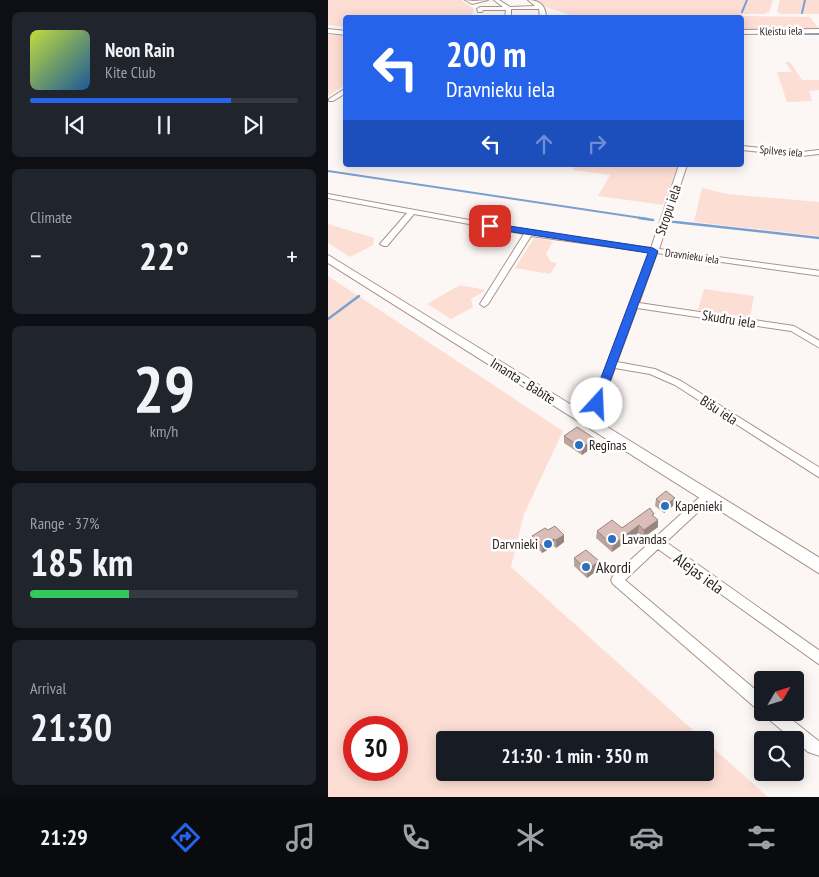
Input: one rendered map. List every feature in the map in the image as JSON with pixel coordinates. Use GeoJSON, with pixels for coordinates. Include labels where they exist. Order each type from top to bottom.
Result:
{"type":"FeatureCollection","features":[{"type":"Feature","properties":{"kind":"main road"},"geometry":{"type":"LineString","coordinates":[[328,31],[343,33]]}},
{"type":"Feature","properties":{"kind":"main road","name":"Kleistu iela"},"geometry":{"type":"LineString","coordinates":[[744,32],[820,31]]}},
{"type":"Feature","properties":{"kind":"main road","name":"Imanta - Babīte"},"geometry":{"type":"LineString","coordinates":[[328,258],[820,567]]}},
{"type":"Feature","properties":{"kind":"street"},"geometry":{"type":"LineString","coordinates":[[470,2],[486,0]]}},
{"type":"Feature","properties":{"kind":"street"},"geometry":{"type":"LineString","coordinates":[[496,0],[509,8]]}},
{"type":"Feature","properties":{"kind":"street"},"geometry":{"type":"LineString","coordinates":[[530,0],[542,7]]}},
{"type":"Feature","properties":{"kind":"street"},"geometry":{"type":"LineString","coordinates":[[480,10],[542,7]]}},
{"type":"Feature","properties":{"kind":"street"},"geometry":{"type":"LineString","coordinates":[[542,7],[543,15]]}},
{"type":"Feature","properties":{"kind":"street"},"geometry":{"type":"LineString","coordinates":[[508,15],[509,8]]}},
{"type":"Feature","properties":{"kind":"street"},"geometry":{"type":"LineString","coordinates":[[330,100],[343,92]]}},
{"type":"Feature","properties":{"kind":"street"},"geometry":{"type":"LineString","coordinates":[[330,100],[343,102]]}},
{"type":"Feature","properties":{"kind":"street","name":"Spilves iela"},"geometry":{"type":"LineString","coordinates":[[744,148],[802,154],[820,152]]}},
{"type":"Feature","properties":{"kind":"street","name":"Stropu iela"},"geometry":{"type":"LineString","coordinates":[[583,419],[595,408],[634,305],[682,167]]}},
{"type":"Feature","properties":{"kind":"street","name":"Dravnieku iela"},"geometry":{"type":"LineString","coordinates":[[328,196],[529,233],[820,274]]}},
{"type":"Feature","properties":{"kind":"street"},"geometry":{"type":"LineString","coordinates":[[384,244],[412,212]]}},
{"type":"Feature","properties":{"kind":"street"},"geometry":{"type":"LineString","coordinates":[[484,304],[529,233]]}},
{"type":"Feature","properties":{"kind":"street","name":"Skudru iela"},"geometry":{"type":"LineString","coordinates":[[634,305],[794,329],[820,345]]}},
{"type":"Feature","properties":{"kind":"street","name":"Bišu iela"},"geometry":{"type":"LineString","coordinates":[[612,364],[652,371],[678,383],[815,471]]}},
{"type":"Feature","properties":{"kind":"street"},"geometry":{"type":"LineString","coordinates":[[815,471],[820,461]]}},
{"type":"Feature","properties":{"kind":"street"},"geometry":{"type":"LineString","coordinates":[[707,497],[617,580],[754,698]]}},
{"type":"Feature","properties":{"kind":"street","name":"Alejas iela"},"geometry":{"type":"LineString","coordinates":[[658,543],[820,659]]}},
{"type":"Feature","properties":{"kind":"street"},"geometry":{"type":"LineString","coordinates":[[783,721],[813,747],[820,750]]}},
{"type":"Feature","properties":{"kind":"shaded area"},"geometry":{"type":"Polygon","coordinates":[[[328,0],[461,0],[474,9],[472,15],[343,15],[343,27],[328,25],[328,0]]]}},
{"type":"Feature","properties":{"kind":"shaded area"},"geometry":{"type":"Polygon","coordinates":[[[537,0],[773,0],[769,12],[742,15],[571,15],[546,7],[537,0]]]}},
{"type":"Feature","properties":{"kind":"shaded area"},"geometry":{"type":"Polygon","coordinates":[[[780,0],[819,0],[819,14],[780,14],[777,12],[780,0]]]}},
{"type":"Feature","properties":{"kind":"shaded area"},"geometry":{"type":"Polygon","coordinates":[[[744,16],[810,17],[819,29],[744,30],[744,16]]]}},
{"type":"Feature","properties":{"kind":"shaded area"},"geometry":{"type":"Polygon","coordinates":[[[328,35],[343,36],[343,86],[328,96],[328,35]]]}},
{"type":"Feature","properties":{"kind":"shaded area"},"geometry":{"type":"Polygon","coordinates":[[[785,62],[790,62],[802,80],[819,80],[819,90],[809,91],[812,101],[787,102],[777,72],[792,72],[785,62]]]}},
{"type":"Feature","properties":{"kind":"shaded area"},"geometry":{"type":"Polygon","coordinates":[[[575,167],[677,167],[663,205],[598,196],[610,175],[573,170],[575,167]]]}},
{"type":"Feature","properties":{"kind":"shaded area"},"geometry":{"type":"Polygon","coordinates":[[[702,188],[727,194],[819,202],[819,236],[694,222],[702,188]]]}},
{"type":"Feature","properties":{"kind":"shaded area"},"geometry":{"type":"Polygon","coordinates":[[[328,224],[374,238],[373,245],[350,257],[328,243],[328,224]]]}},
{"type":"Feature","properties":{"kind":"shaded area"},"geometry":{"type":"Polygon","coordinates":[[[534,238],[553,241],[546,254],[551,262],[557,263],[550,274],[515,268],[534,238]]]}},
{"type":"Feature","properties":{"kind":"shaded area"},"geometry":{"type":"Polygon","coordinates":[[[328,276],[563,431],[524,514],[511,567],[694,731],[436,731],[436,781],[714,781],[714,749],[768,797],[328,797],[328,276]]]}},
{"type":"Feature","properties":{"kind":"shaded area"},"geometry":{"type":"Polygon","coordinates":[[[460,285],[486,290],[471,299],[473,307],[451,319],[427,304],[460,285]]]}},
{"type":"Feature","properties":{"kind":"shaded area"},"geometry":{"type":"Polygon","coordinates":[[[704,289],[754,296],[750,318],[698,310],[704,289]]]}},
{"type":"Feature","properties":{"kind":"building"},"geometry":{"type":"Polygon","coordinates":[[[577,427],[594,438],[582,448],[564,436],[577,427]]]}},
{"type":"Feature","properties":{"kind":"building"},"geometry":{"type":"Polygon","coordinates":[[[666,491],[675,498],[665,506],[656,499],[666,491]]]}},
{"type":"Feature","properties":{"kind":"building"},"geometry":{"type":"Polygon","coordinates":[[[650,508],[654,514],[652,515],[658,520],[644,530],[639,525],[613,545],[597,531],[612,520],[622,528],[650,508]]]}},
{"type":"Feature","properties":{"kind":"building"},"geometry":{"type":"Polygon","coordinates":[[[555,526],[564,535],[556,540],[554,539],[542,546],[532,536],[545,528],[548,530],[555,526]]]}},
{"type":"Feature","properties":{"kind":"building"},"geometry":{"type":"Polygon","coordinates":[[[586,550],[599,561],[587,570],[574,558],[586,550]]]}},
{"type":"Feature","properties":{"kind":"waterway"},"geometry":{"type":"LineString","coordinates":[[742,12],[747,0]]}},
{"type":"Feature","properties":{"kind":"waterway"},"geometry":{"type":"LineString","coordinates":[[802,13],[805,0]]}},
{"type":"Feature","properties":{"kind":"waterway"},"geometry":{"type":"LineString","coordinates":[[795,34],[820,34]]}},
{"type":"Feature","properties":{"kind":"waterway"},"geometry":{"type":"LineString","coordinates":[[328,171],[648,219]]}},
{"type":"Feature","properties":{"kind":"waterway"},"geometry":{"type":"LineString","coordinates":[[639,218],[653,220]]}},
{"type":"Feature","properties":{"kind":"waterway"},"geometry":{"type":"LineString","coordinates":[[666,221],[820,238]]}},
{"type":"Feature","properties":{"kind":"waterway"},"geometry":{"type":"LineString","coordinates":[[328,319],[359,296]]}},
{"type":"Feature","properties":{"kind":"place","name":"Regīnas"},"geometry":{"type":"Point","coordinates":[579,445]}},
{"type":"Feature","properties":{"kind":"place","name":"Kapenieki"},"geometry":{"type":"Point","coordinates":[665,506]}},
{"type":"Feature","properties":{"kind":"place","name":"Lavandas"},"geometry":{"type":"Point","coordinates":[612,539]}},
{"type":"Feature","properties":{"kind":"place","name":"Darvnieki"},"geometry":{"type":"Point","coordinates":[548,544]}},
{"type":"Feature","properties":{"kind":"place","name":"Akordi"},"geometry":{"type":"Point","coordinates":[586,567]}},
{"type":"Feature","properties":{"kind":"route"},"geometry":{"type":"LineString","coordinates":[[490,226],[653,251],[597,404]]}}]}
